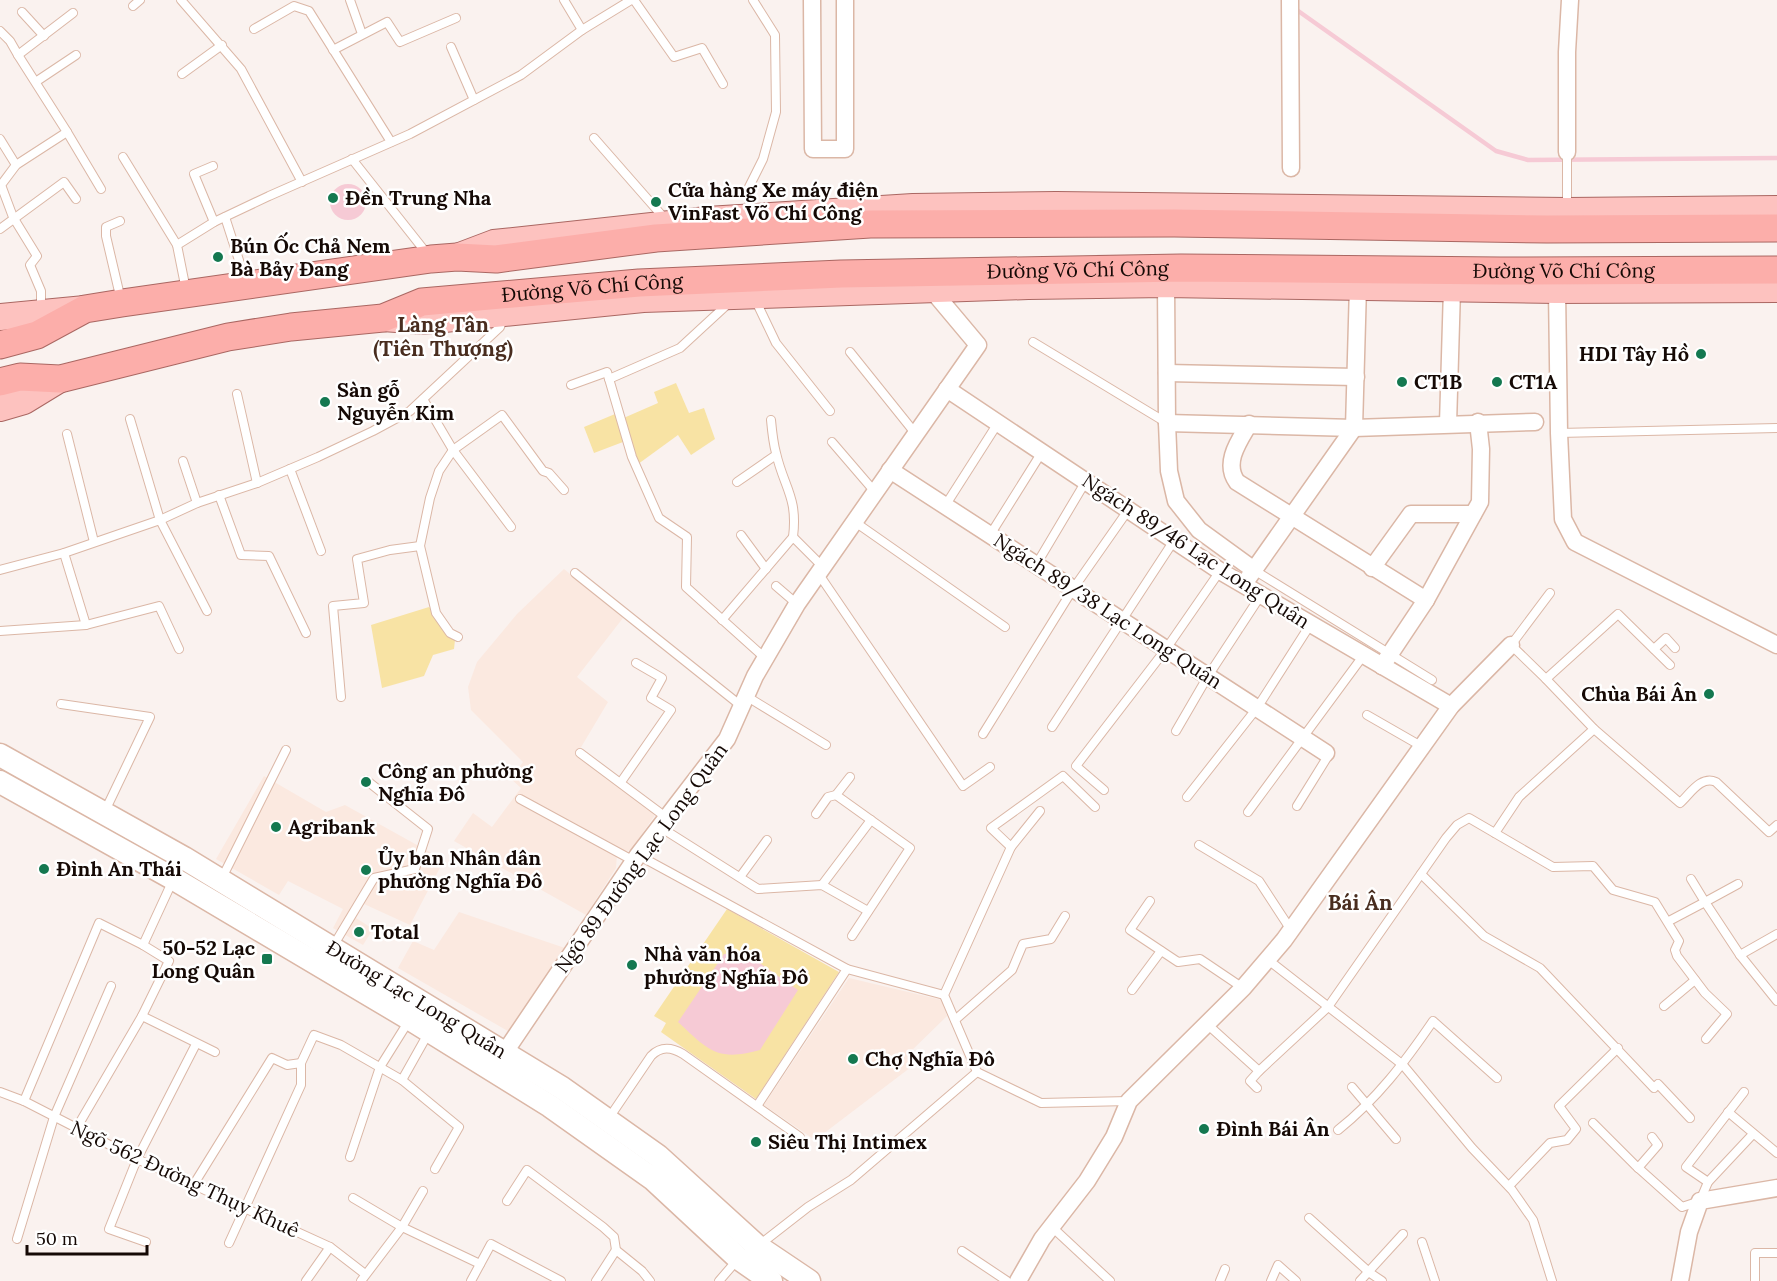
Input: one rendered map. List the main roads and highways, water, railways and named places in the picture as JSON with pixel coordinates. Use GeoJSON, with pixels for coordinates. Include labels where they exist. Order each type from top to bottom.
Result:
{"type":"FeatureCollection","features":[{"type":"Feature","properties":{"kind":"highway","name":"Đường Võ Chí Công"},"geometry":{"type":"LineString","coordinates":[[85,309],[246,284],[444,258],[496,259],[656,238],[870,224],[1162,223],[1547,230],[1777,228]]}},
{"type":"Feature","properties":{"kind":"highway","name":"Đường Võ Chí Công"},"geometry":{"type":"LineString","coordinates":[[0,382],[20,378],[60,379],[228,338],[301,326],[383,318],[422,303],[639,283],[841,274],[1181,268],[1340,271],[1777,270]]}},
{"type":"Feature","properties":{"kind":"highway"},"geometry":{"type":"LineString","coordinates":[[0,345],[37,335],[85,309]]}},
{"type":"Feature","properties":{"kind":"main road","name":"Đường Võ Chí Công"},"geometry":{"type":"LineString","coordinates":[[444,258],[494,243],[669,224],[912,207],[1056,205],[1567,211],[1777,209]]}},
{"type":"Feature","properties":{"kind":"main road","name":"Đường Võ Chí Công"},"geometry":{"type":"LineString","coordinates":[[383,318],[424,321],[503,320],[643,299],[746,294],[1166,284],[1557,290],[1777,289]]}},
{"type":"Feature","properties":{"kind":"main road","name":"Đường Võ Chí Công"},"geometry":{"type":"LineString","coordinates":[[0,317],[85,309]]}},
{"type":"Feature","properties":{"kind":"main road"},"geometry":{"type":"LineString","coordinates":[[0,408],[24,401],[60,379]]}},
{"type":"Feature","properties":{"kind":"main road","name":"Đường Lạc Long Quân"},"geometry":{"type":"LineString","coordinates":[[0,755],[104,813],[186,854],[221,881],[332,948],[416,1010],[429,1031],[556,1097],[609,1119],[658,1156],[724,1231]]}},
{"type":"Feature","properties":{"kind":"main road","name":"Đường Lạc Long Quân"},"geometry":{"type":"LineString","coordinates":[[0,782],[416,1010],[505,1052],[653,1179],[724,1231],[748,1252],[771,1281]]}},
{"type":"Feature","properties":{"kind":"main road","name":"Đường Lạc Long Quân"},"geometry":{"type":"LineString","coordinates":[[748,1252],[808,1281]]}},
{"type":"Feature","properties":{"kind":"waterway"},"geometry":{"type":"LineString","coordinates":[[1294,8],[1496,151],[1528,160],[1777,158]]}},
{"type":"Feature","properties":{"kind":"place","name":"Đền Trung Nha"},"geometry":{"type":"Point","coordinates":[333,198]}},
{"type":"Feature","properties":{"kind":"place","name":"Cửa hàng Xe máy điện VinFast Võ Chí Công"},"geometry":{"type":"Point","coordinates":[656,202]}},
{"type":"Feature","properties":{"kind":"place","name":"Bún Ốc Chả Nem Bà Bảy Đang"},"geometry":{"type":"Point","coordinates":[218,257]}},
{"type":"Feature","properties":{"kind":"place","name":"HDI Tây Hồ"},"geometry":{"type":"Point","coordinates":[1701,354]}},
{"type":"Feature","properties":{"kind":"place","name":"CT1B"},"geometry":{"type":"Point","coordinates":[1402,382]}},
{"type":"Feature","properties":{"kind":"place","name":"CT1A"},"geometry":{"type":"Point","coordinates":[1497,382]}},
{"type":"Feature","properties":{"kind":"place","name":"Sàn gỗ Nguyễn Kim"},"geometry":{"type":"Point","coordinates":[325,402]}},
{"type":"Feature","properties":{"kind":"place","name":"Chùa Bái Ân"},"geometry":{"type":"Point","coordinates":[1709,694]}},
{"type":"Feature","properties":{"kind":"place","name":"Công an phường Nghĩa Đô"},"geometry":{"type":"Point","coordinates":[366,782]}},
{"type":"Feature","properties":{"kind":"place","name":"Agribank"},"geometry":{"type":"Point","coordinates":[276,827]}},
{"type":"Feature","properties":{"kind":"place","name":"Đình An Thái"},"geometry":{"type":"Point","coordinates":[44,869]}},
{"type":"Feature","properties":{"kind":"place","name":"Ủy ban Nhân dân phường Nghĩa Đô"},"geometry":{"type":"Point","coordinates":[366,870]}},
{"type":"Feature","properties":{"kind":"place","name":"Total"},"geometry":{"type":"Point","coordinates":[359,932]}},
{"type":"Feature","properties":{"kind":"place","name":"50-52 Lạc Long Quân"},"geometry":{"type":"Point","coordinates":[267,959]}},
{"type":"Feature","properties":{"kind":"place","name":"Nhà văn hóa phường Nghĩa Đô"},"geometry":{"type":"Point","coordinates":[632,965]}},
{"type":"Feature","properties":{"kind":"place","name":"Chợ Nghĩa Đô"},"geometry":{"type":"Point","coordinates":[853,1059]}},
{"type":"Feature","properties":{"kind":"place","name":"Đình Bái Ân"},"geometry":{"type":"Point","coordinates":[1204,1129]}},
{"type":"Feature","properties":{"kind":"place","name":"Siêu Thị Intimex"},"geometry":{"type":"Point","coordinates":[756,1142]}},
{"type":"Feature","properties":{"kind":"district","name":"Làng Tân (Tiên Thượng)"},"geometry":{"type":"Point","coordinates":[443,337]}},
{"type":"Feature","properties":{"kind":"district","name":"Bái Ân"},"geometry":{"type":"Point","coordinates":[1360,903]}}]}
